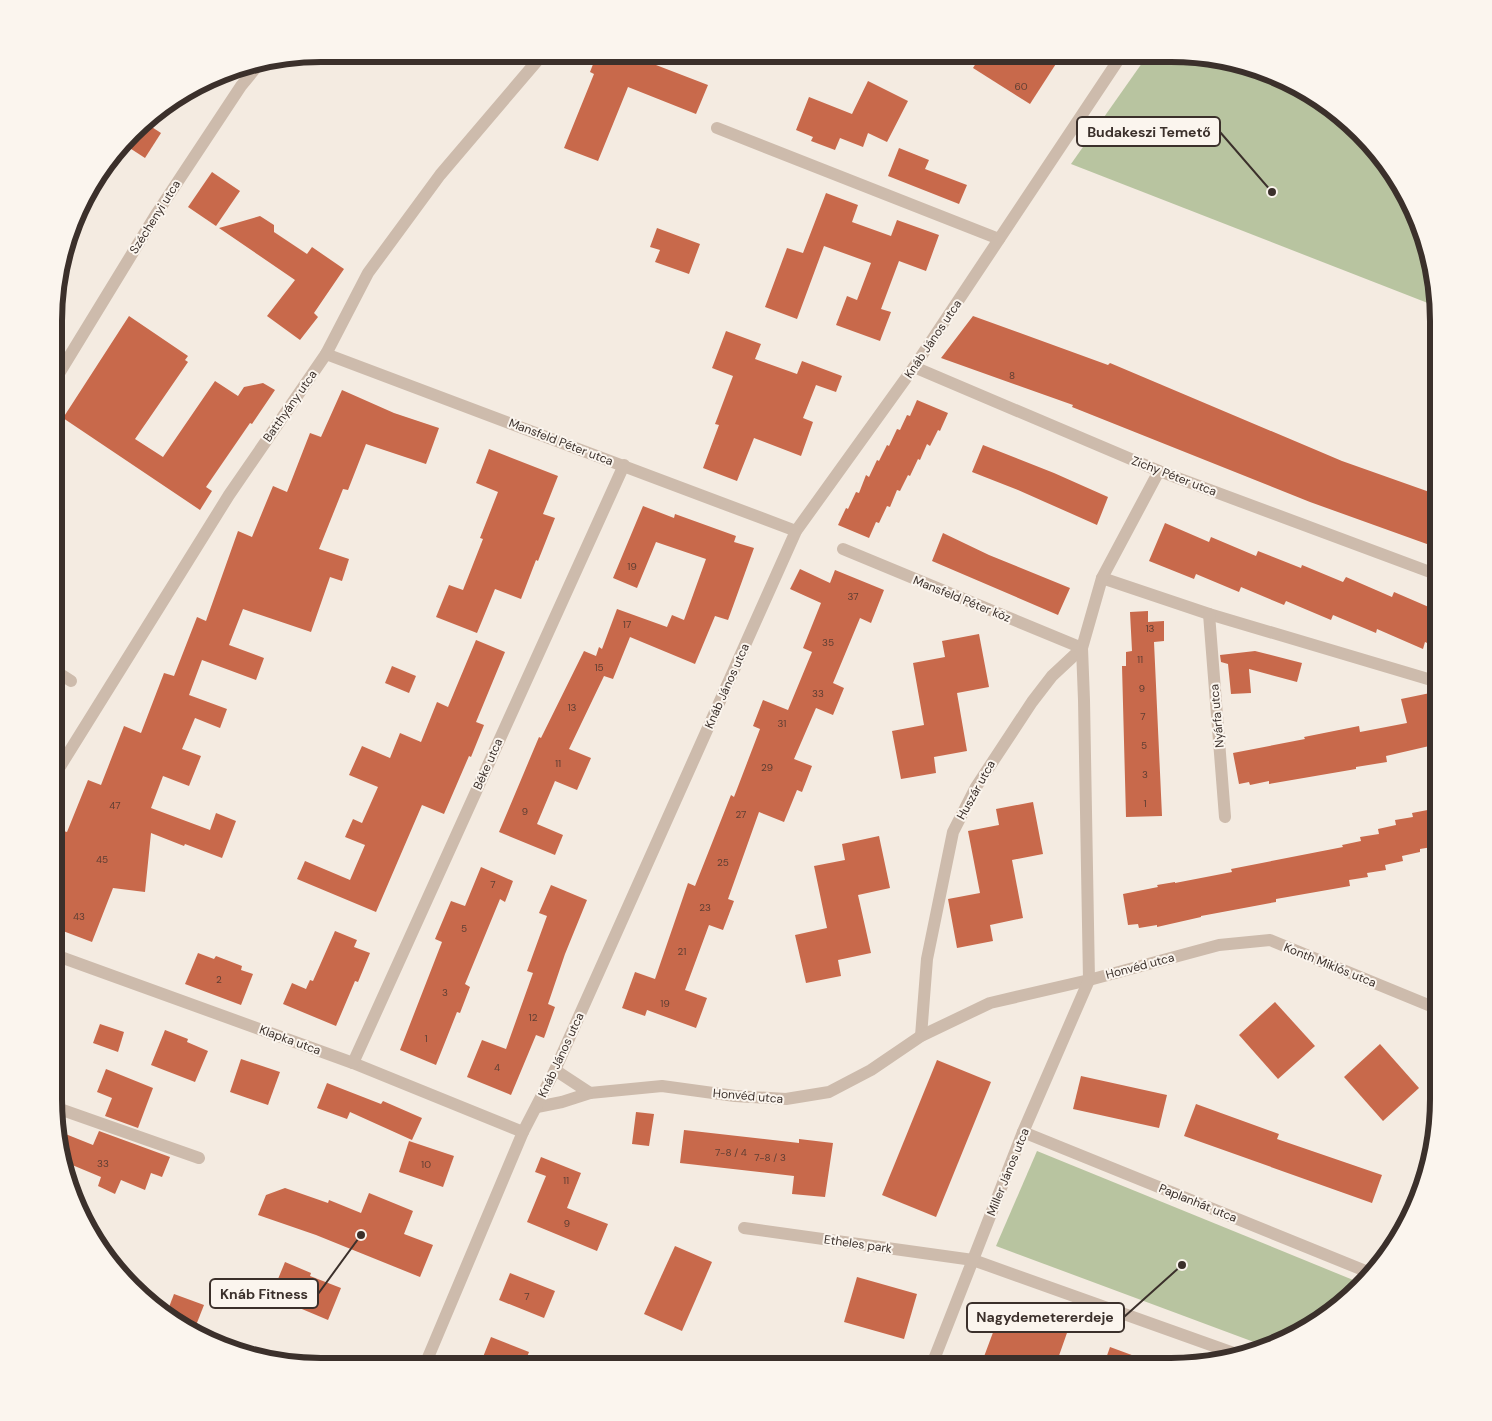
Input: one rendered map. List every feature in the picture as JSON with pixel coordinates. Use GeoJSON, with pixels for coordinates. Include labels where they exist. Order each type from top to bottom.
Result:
{"type":"FeatureCollection","features":[{"type":"Feature","properties":{"kind":"street","name":"Batthyány utca"},"geometry":{"type":"LineString","coordinates":[[62,763],[229,495],[326,354],[374,265],[440,175],[536,62]]}},
{"type":"Feature","properties":{"kind":"street","name":"Knáb János utca"},"geometry":{"type":"LineString","coordinates":[[428,1358],[523,1132],[555,1070],[796,531],[914,367],[1117,62]]}},
{"type":"Feature","properties":{"kind":"street","name":"Széchenyi utca"},"geometry":{"type":"LineString","coordinates":[[62,368],[157,213],[241,86],[254,71]]}},
{"type":"Feature","properties":{"kind":"street"},"geometry":{"type":"LineString","coordinates":[[717,128],[999,239]]}},
{"type":"Feature","properties":{"kind":"street","name":"Mansfeld Péter utca"},"geometry":{"type":"LineString","coordinates":[[326,354],[796,531]]}},
{"type":"Feature","properties":{"kind":"street","name":"Zichy Péter utca"},"geometry":{"type":"LineString","coordinates":[[914,367],[1158,471],[1430,572]]}},
{"type":"Feature","properties":{"kind":"street","name":"Béke utca"},"geometry":{"type":"LineString","coordinates":[[353,1063],[624,465]]}},
{"type":"Feature","properties":{"kind":"street"},"geometry":{"type":"LineString","coordinates":[[1089,980],[1082,648],[1102,578],[1158,471]]}},
{"type":"Feature","properties":{"kind":"street","name":"Mansfeld Péter köz"},"geometry":{"type":"LineString","coordinates":[[843,549],[1082,648]]}},
{"type":"Feature","properties":{"kind":"street"},"geometry":{"type":"LineString","coordinates":[[1102,578],[1209,614],[1430,680]]}},
{"type":"Feature","properties":{"kind":"street","name":"Nyárfa utca"},"geometry":{"type":"LineString","coordinates":[[1209,614],[1225,817]]}},
{"type":"Feature","properties":{"kind":"street","name":"Huszár utca"},"geometry":{"type":"LineString","coordinates":[[921,1036],[927,959],[953,832],[976,787],[1032,702],[1052,676],[1082,648]]}},
{"type":"Feature","properties":{"kind":"street"},"geometry":{"type":"LineString","coordinates":[[62,675],[71,681]]}},
{"type":"Feature","properties":{"kind":"street","name":"Konth Miklós utca"},"geometry":{"type":"LineString","coordinates":[[1219,945],[1270,940],[1430,1006]]}},
{"type":"Feature","properties":{"kind":"street","name":"Honvéd utca"},"geometry":{"type":"LineString","coordinates":[[537,1107],[562,1102],[590,1093],[662,1086],[735,1096],[786,1099],[829,1092],[871,1070],[921,1036],[990,1003],[1089,980],[1219,945]]}},
{"type":"Feature","properties":{"kind":"street","name":"Klapka utca"},"geometry":{"type":"LineString","coordinates":[[62,958],[353,1063],[523,1132]]}},
{"type":"Feature","properties":{"kind":"street","name":"Miller János utca"},"geometry":{"type":"LineString","coordinates":[[935,1358],[1024,1132],[1089,980]]}},
{"type":"Feature","properties":{"kind":"street"},"geometry":{"type":"LineString","coordinates":[[555,1070],[590,1093]]}},
{"type":"Feature","properties":{"kind":"street"},"geometry":{"type":"LineString","coordinates":[[63,1110],[198,1158]]}},
{"type":"Feature","properties":{"kind":"street","name":"Paplanhát utca"},"geometry":{"type":"LineString","coordinates":[[1024,1132],[1365,1271]]}},
{"type":"Feature","properties":{"kind":"street","name":"Etheles park"},"geometry":{"type":"LineString","coordinates":[[744,1228],[973,1260],[1231,1352]]}},
{"type":"Feature","properties":{"kind":"green space"},"geometry":{"type":"Polygon","coordinates":[[[1143,62],[1187,63],[1221,67],[1254,76],[1300,97],[1328,116],[1354,138],[1376,164],[1395,192],[1416,238],[1425,271],[1429,303],[1071,164],[1143,62]]]}},
{"type":"Feature","properties":{"kind":"green space"},"geometry":{"type":"Polygon","coordinates":[[[1037,1151],[1356,1281],[1328,1305],[1300,1324],[1258,1343],[996,1246],[1037,1151]]]}},
{"type":"Feature","properties":{"kind":"building"},"geometry":{"type":"Polygon","coordinates":[[[594,62],[648,62],[708,85],[696,114],[628,87],[598,161],[564,148],[594,74],[590,72],[594,62]]]}},
{"type":"Feature","properties":{"kind":"building"},"geometry":{"type":"Polygon","coordinates":[[[977,62],[1057,62],[1030,104],[973,68],[977,62]]]}},
{"type":"Feature","properties":{"kind":"building"},"geometry":{"type":"Polygon","coordinates":[[[868,81],[908,101],[887,142],[868,133],[863,147],[840,138],[835,150],[811,141],[813,137],[796,130],[809,97],[852,114],[868,81]]]}},
{"type":"Feature","properties":{"kind":"building"},"geometry":{"type":"Polygon","coordinates":[[[151,127],[161,133],[145,158],[130,148],[151,127]]]}},
{"type":"Feature","properties":{"kind":"building"},"geometry":{"type":"Polygon","coordinates":[[[899,148],[929,160],[925,169],[967,185],[959,204],[888,176],[899,148]]]}},
{"type":"Feature","properties":{"kind":"building"},"geometry":{"type":"Polygon","coordinates":[[[212,172],[240,191],[216,226],[188,207],[212,172]]]}},
{"type":"Feature","properties":{"kind":"building"},"geometry":{"type":"Polygon","coordinates":[[[826,193],[858,205],[852,222],[891,236],[897,220],[939,235],[926,271],[899,261],[881,309],[891,312],[880,341],[836,325],[847,296],[857,300],[871,263],[824,246],[797,319],[765,307],[787,248],[803,253],[826,193]]]}},
{"type":"Feature","properties":{"kind":"building"},"geometry":{"type":"Polygon","coordinates":[[[260,216],[274,225],[274,232],[307,254],[312,247],[344,269],[314,313],[318,317],[300,340],[267,316],[295,280],[219,228],[260,216]]]}},
{"type":"Feature","properties":{"kind":"building"},"geometry":{"type":"Polygon","coordinates":[[[657,228],[700,244],[689,274],[655,262],[660,250],[650,247],[657,228]]]}},
{"type":"Feature","properties":{"kind":"building"},"geometry":{"type":"Polygon","coordinates":[[[129,316],[188,356],[185,360],[188,362],[135,439],[163,457],[215,381],[238,396],[244,387],[263,383],[275,390],[206,487],[212,491],[200,510],[63,418],[129,316]]]}},
{"type":"Feature","properties":{"kind":"building"},"geometry":{"type":"Polygon","coordinates":[[[973,316],[1108,365],[1110,363],[1342,461],[1430,492],[1430,545],[1310,502],[1072,407],[1073,405],[941,358],[973,316]]]}},
{"type":"Feature","properties":{"kind":"building"},"geometry":{"type":"Polygon","coordinates":[[[726,331],[761,344],[755,359],[797,374],[802,361],[842,376],[836,392],[816,385],[803,418],[813,422],[801,456],[754,438],[737,481],[703,468],[719,425],[715,424],[733,376],[712,368],[726,331]]]}},
{"type":"Feature","properties":{"kind":"building"},"geometry":{"type":"Polygon","coordinates":[[[342,390],[394,413],[439,428],[426,464],[366,444],[348,490],[343,489],[319,549],[349,559],[342,581],[330,577],[311,632],[243,609],[229,645],[264,658],[256,680],[202,660],[189,695],[227,709],[220,728],[195,718],[182,749],[201,756],[189,786],[163,776],[151,808],[210,830],[216,813],[236,821],[222,858],[151,833],[145,892],[113,888],[92,942],[62,931],[62,873],[64,868],[62,867],[62,831],[67,832],[88,780],[101,785],[124,726],[141,733],[164,673],[174,676],[197,617],[206,621],[238,531],[252,537],[273,486],[287,492],[310,433],[321,437],[342,390]]]}},
{"type":"Feature","properties":{"kind":"building"},"geometry":{"type":"Polygon","coordinates":[[[917,400],[948,413],[940,431],[938,430],[930,446],[927,444],[910,476],[908,475],[900,491],[897,490],[890,507],[887,506],[879,523],[876,522],[869,538],[838,525],[856,492],[859,493],[866,475],[869,477],[877,460],[879,461],[887,445],[889,446],[897,429],[900,430],[907,415],[910,416],[917,400]]]}},
{"type":"Feature","properties":{"kind":"building"},"geometry":{"type":"Polygon","coordinates":[[[983,445],[1108,497],[1097,525],[972,472],[983,445]]]}},
{"type":"Feature","properties":{"kind":"building"},"geometry":{"type":"Polygon","coordinates":[[[489,449],[558,476],[543,514],[555,518],[521,599],[495,589],[477,633],[436,617],[449,585],[463,590],[483,539],[480,538],[498,492],[476,483],[489,449]]]}},
{"type":"Feature","properties":{"kind":"building"},"geometry":{"type":"Polygon","coordinates":[[[643,506],[674,518],[675,514],[736,536],[734,542],[754,548],[728,620],[715,616],[695,664],[630,637],[613,679],[604,676],[569,749],[591,758],[577,790],[555,781],[537,824],[563,835],[555,855],[499,832],[539,737],[541,738],[584,651],[596,656],[599,647],[602,649],[617,609],[667,627],[672,615],[684,620],[706,559],[656,542],[637,588],[613,578],[643,506]]]}},
{"type":"Feature","properties":{"kind":"building"},"geometry":{"type":"Polygon","coordinates":[[[1165,523],[1209,542],[1211,537],[1256,556],[1258,551],[1301,568],[1302,565],[1343,582],[1346,577],[1392,597],[1394,592],[1430,608],[1430,644],[1425,642],[1423,649],[1377,629],[1376,633],[1333,615],[1331,620],[1286,601],[1284,605],[1241,587],[1239,592],[1196,574],[1194,579],[1149,561],[1165,523]]]}},
{"type":"Feature","properties":{"kind":"building"},"geometry":{"type":"Polygon","coordinates":[[[943,533],[989,555],[1070,588],[1058,615],[932,561],[943,533]]]}},
{"type":"Feature","properties":{"kind":"building"},"geometry":{"type":"Polygon","coordinates":[[[800,569],[830,583],[835,570],[884,590],[871,623],[860,618],[833,683],[844,688],[833,715],[816,708],[794,759],[812,766],[802,792],[797,790],[784,822],[759,812],[728,899],[734,901],[723,930],[709,925],[685,990],[707,998],[696,1028],[647,1010],[645,1016],[622,1008],[635,972],[655,979],[688,883],[695,886],[731,795],[734,797],[760,729],[753,726],[763,700],[788,710],[812,652],[803,648],[821,603],[790,589],[800,569]]]}},
{"type":"Feature","properties":{"kind":"building"},"geometry":{"type":"Polygon","coordinates":[[[1148,611],[1148,622],[1164,621],[1164,641],[1154,642],[1162,816],[1126,817],[1122,666],[1126,666],[1126,652],[1132,651],[1130,612],[1148,611]]]}},
{"type":"Feature","properties":{"kind":"building"},"geometry":{"type":"Polygon","coordinates":[[[979,634],[989,687],[957,693],[967,751],[934,757],[936,773],[901,779],[892,731],[924,725],[913,663],[945,657],[942,641],[979,634]]]}},
{"type":"Feature","properties":{"kind":"building"},"geometry":{"type":"Polygon","coordinates":[[[476,640],[505,652],[476,722],[484,725],[444,814],[422,805],[376,912],[297,879],[305,861],[350,880],[365,845],[345,837],[353,819],[362,823],[378,787],[349,775],[362,746],[390,758],[400,733],[421,742],[437,702],[448,707],[476,640]]]}},
{"type":"Feature","properties":{"kind":"building"},"geometry":{"type":"Polygon","coordinates":[[[1255,651],[1302,663],[1297,682],[1249,669],[1251,693],[1231,694],[1228,664],[1221,662],[1220,655],[1255,651]]]}},
{"type":"Feature","properties":{"kind":"building"},"geometry":{"type":"Polygon","coordinates":[[[392,666],[416,676],[409,693],[385,683],[392,666]]]}},
{"type":"Feature","properties":{"kind":"building"},"geometry":{"type":"Polygon","coordinates":[[[1430,693],[1430,746],[1386,756],[1387,762],[1356,767],[1356,769],[1269,784],[1269,781],[1250,785],[1249,782],[1239,784],[1233,753],[1359,726],[1360,732],[1407,723],[1401,699],[1430,693]]]}},
{"type":"Feature","properties":{"kind":"building"},"geometry":{"type":"Polygon","coordinates":[[[1033,802],[1043,854],[1012,860],[1023,918],[990,925],[993,941],[957,948],[948,899],[980,893],[968,831],[999,825],[996,809],[1033,802]]]}},
{"type":"Feature","properties":{"kind":"building"},"geometry":{"type":"Polygon","coordinates":[[[1430,810],[1430,847],[1420,849],[1420,852],[1402,856],[1403,861],[1385,865],[1386,870],[1367,873],[1368,877],[1349,880],[1350,886],[1276,899],[1276,902],[1201,916],[1157,927],[1157,925],[1139,928],[1138,924],[1128,925],[1123,894],[1158,887],[1157,885],[1232,872],[1231,869],[1343,847],[1342,845],[1361,841],[1360,837],[1379,834],[1378,829],[1396,825],[1395,820],[1413,817],[1412,813],[1430,810]]]}},
{"type":"Feature","properties":{"kind":"building"},"geometry":{"type":"Polygon","coordinates":[[[879,836],[890,888],[858,895],[871,953],[838,960],[841,976],[806,983],[795,935],[827,928],[814,866],[845,860],[842,844],[879,836]]]}},
{"type":"Feature","properties":{"kind":"building"},"geometry":{"type":"Polygon","coordinates":[[[481,867],[513,881],[505,902],[500,899],[465,984],[470,987],[460,1013],[457,1012],[436,1065],[400,1050],[442,942],[435,939],[451,901],[465,906],[481,867]]]}},
{"type":"Feature","properties":{"kind":"building"},"geometry":{"type":"Polygon","coordinates":[[[551,885],[587,900],[565,954],[548,1004],[555,1007],[544,1038],[536,1035],[511,1095],[467,1077],[482,1040],[506,1049],[533,973],[527,971],[547,916],[539,913],[551,885]]]}},
{"type":"Feature","properties":{"kind":"building"},"geometry":{"type":"Polygon","coordinates":[[[335,931],[357,940],[354,947],[370,953],[358,982],[355,981],[336,1026],[283,1004],[292,983],[306,989],[310,980],[313,981],[335,931]]]}},
{"type":"Feature","properties":{"kind":"building"},"geometry":{"type":"Polygon","coordinates":[[[198,953],[214,959],[216,956],[242,966],[241,970],[253,974],[241,1005],[185,984],[198,953]]]}},
{"type":"Feature","properties":{"kind":"building"},"geometry":{"type":"Polygon","coordinates":[[[1275,1002],[1315,1046],[1278,1079],[1239,1035],[1275,1002]]]}},
{"type":"Feature","properties":{"kind":"building"},"geometry":{"type":"Polygon","coordinates":[[[100,1024],[124,1032],[118,1052],[93,1043],[100,1024]]]}},
{"type":"Feature","properties":{"kind":"building"},"geometry":{"type":"Polygon","coordinates":[[[165,1030],[188,1039],[187,1042],[208,1051],[195,1082],[151,1065],[165,1030]]]}},
{"type":"Feature","properties":{"kind":"building"},"geometry":{"type":"Polygon","coordinates":[[[1380,1044],[1419,1088],[1383,1121],[1344,1077],[1380,1044]]]}},
{"type":"Feature","properties":{"kind":"building"},"geometry":{"type":"Polygon","coordinates":[[[241,1059],[280,1072],[268,1105],[230,1092],[241,1059]]]}},
{"type":"Feature","properties":{"kind":"building"},"geometry":{"type":"Polygon","coordinates":[[[937,1060],[991,1082],[936,1217],[882,1195],[937,1060]]]}},
{"type":"Feature","properties":{"kind":"building"},"geometry":{"type":"Polygon","coordinates":[[[106,1069],[153,1088],[138,1128],[105,1116],[112,1098],[97,1092],[106,1069]]]}},
{"type":"Feature","properties":{"kind":"building"},"geometry":{"type":"Polygon","coordinates":[[[1081,1076],[1167,1095],[1159,1128],[1073,1109],[1081,1076]]]}},
{"type":"Feature","properties":{"kind":"building"},"geometry":{"type":"Polygon","coordinates":[[[327,1083],[381,1104],[383,1101],[422,1118],[412,1140],[350,1112],[347,1119],[317,1108],[327,1083]]]}},
{"type":"Feature","properties":{"kind":"building"},"geometry":{"type":"Polygon","coordinates":[[[1196,1104],[1279,1134],[1277,1139],[1382,1175],[1372,1203],[1184,1136],[1196,1104]]]}},
{"type":"Feature","properties":{"kind":"building"},"geometry":{"type":"Polygon","coordinates":[[[636,1112],[654,1114],[649,1146],[632,1144],[636,1112]]]}},
{"type":"Feature","properties":{"kind":"building"},"geometry":{"type":"Polygon","coordinates":[[[684,1130],[799,1143],[799,1139],[833,1143],[825,1197],[792,1194],[794,1176],[680,1163],[684,1130]]]}},
{"type":"Feature","properties":{"kind":"building"},"geometry":{"type":"Polygon","coordinates":[[[99,1131],[170,1157],[162,1177],[151,1173],[145,1190],[121,1180],[115,1194],[98,1186],[101,1177],[71,1164],[65,1134],[93,1145],[99,1131]]]}},
{"type":"Feature","properties":{"kind":"building"},"geometry":{"type":"Polygon","coordinates":[[[409,1141],[454,1156],[443,1187],[399,1172],[409,1141]]]}},
{"type":"Feature","properties":{"kind":"building"},"geometry":{"type":"Polygon","coordinates":[[[541,1157],[581,1173],[567,1208],[608,1224],[597,1251],[527,1222],[546,1176],[535,1172],[541,1157]]]}},
{"type":"Feature","properties":{"kind":"building"},"geometry":{"type":"Polygon","coordinates":[[[285,1188],[328,1203],[329,1200],[361,1213],[369,1193],[413,1211],[404,1234],[433,1245],[420,1277],[316,1235],[258,1215],[266,1195],[285,1188]]]}},
{"type":"Feature","properties":{"kind":"building"},"geometry":{"type":"Polygon","coordinates":[[[675,1246],[712,1262],[682,1331],[644,1314],[675,1246]]]}},
{"type":"Feature","properties":{"kind":"building"},"geometry":{"type":"Polygon","coordinates":[[[285,1262],[311,1273],[310,1276],[341,1288],[328,1320],[271,1296],[285,1262]]]}},
{"type":"Feature","properties":{"kind":"building"},"geometry":{"type":"Polygon","coordinates":[[[510,1273],[555,1291],[544,1318],[499,1300],[510,1273]]]}},
{"type":"Feature","properties":{"kind":"building"},"geometry":{"type":"Polygon","coordinates":[[[857,1277],[917,1294],[904,1339],[844,1322],[857,1277]]]}},
{"type":"Feature","properties":{"kind":"building"},"geometry":{"type":"Polygon","coordinates":[[[174,1294],[204,1305],[196,1326],[169,1308],[174,1294]]]}},
{"type":"Feature","properties":{"kind":"building"},"geometry":{"type":"Polygon","coordinates":[[[998,1319],[1030,1331],[1032,1325],[1044,1329],[1047,1322],[1068,1330],[1058,1358],[983,1358],[998,1319]]]}},
{"type":"Feature","properties":{"kind":"building"},"geometry":{"type":"Polygon","coordinates":[[[491,1337],[529,1352],[527,1358],[483,1358],[491,1337]]]}},
{"type":"Feature","properties":{"kind":"building"},"geometry":{"type":"Polygon","coordinates":[[[1110,1347],[1140,1358],[1106,1358],[1110,1347]]]}},
{"type":"Feature","properties":{"kind":"place","name":"Budakeszi Temető"},"geometry":{"type":"Point","coordinates":[1272,192]}},
{"type":"Feature","properties":{"kind":"place","name":"Knáb Fitness"},"geometry":{"type":"Point","coordinates":[361,1235]}},
{"type":"Feature","properties":{"kind":"place","name":"Nagydemetererdeje"},"geometry":{"type":"Point","coordinates":[1182,1265]}}]}
